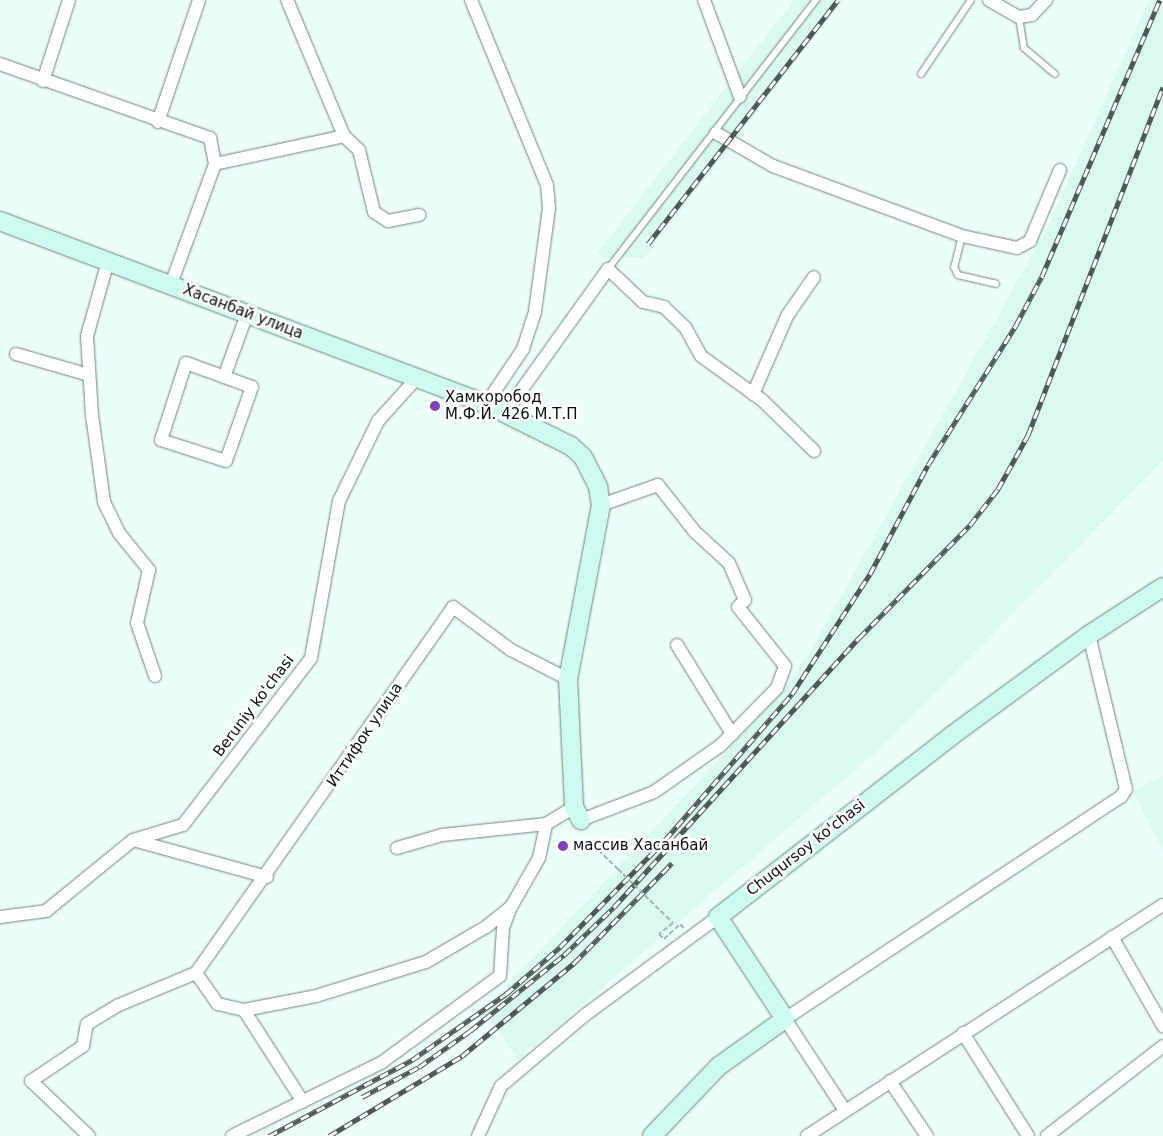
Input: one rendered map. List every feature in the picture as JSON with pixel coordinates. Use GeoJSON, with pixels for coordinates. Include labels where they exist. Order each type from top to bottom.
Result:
{"type":"FeatureCollection","features":[{"type":"Feature","properties":{"kind":"street"},"geometry":{"type":"LineString","coordinates":[[43,81],[69,0]]}},
{"type":"Feature","properties":{"kind":"street"},"geometry":{"type":"LineString","coordinates":[[158,122],[199,0]]}},
{"type":"Feature","properties":{"kind":"street"},"geometry":{"type":"LineString","coordinates":[[287,0],[344,136],[359,150],[374,212],[388,221],[419,215]]}},
{"type":"Feature","properties":{"kind":"street"},"geometry":{"type":"LineString","coordinates":[[471,0],[547,185],[549,208],[535,312],[523,349],[486,404],[571,446],[583,457],[601,505],[568,678],[578,813]]}},
{"type":"Feature","properties":{"kind":"street"},"geometry":{"type":"LineString","coordinates":[[704,0],[740,97]]}},
{"type":"Feature","properties":{"kind":"street"},"geometry":{"type":"LineString","coordinates":[[989,0],[1019,16],[1032,15],[1046,0]]}},
{"type":"Feature","properties":{"kind":"street"},"geometry":{"type":"LineString","coordinates":[[0,64],[158,122],[210,138],[214,164],[171,284]]}},
{"type":"Feature","properties":{"kind":"street"},"geometry":{"type":"LineString","coordinates":[[716,133],[773,166],[962,236],[1017,248],[1030,241],[1060,170]]}},
{"type":"Feature","properties":{"kind":"street"},"geometry":{"type":"LineString","coordinates":[[214,164],[344,136]]}},
{"type":"Feature","properties":{"kind":"street","name":"Хасанбай улица"},"geometry":{"type":"LineString","coordinates":[[0,222],[171,284],[416,379],[486,404]]}},
{"type":"Feature","properties":{"kind":"street"},"geometry":{"type":"LineString","coordinates":[[108,261],[87,336],[104,502],[119,533],[149,570],[137,623],[155,676]]}},
{"type":"Feature","properties":{"kind":"street"},"geometry":{"type":"LineString","coordinates":[[505,413],[608,269],[643,302],[664,307],[685,327],[701,356],[753,394],[814,451]]}},
{"type":"Feature","properties":{"kind":"street"},"geometry":{"type":"LineString","coordinates":[[753,394],[787,316],[814,277]]}},
{"type":"Feature","properties":{"kind":"street"},"geometry":{"type":"LineString","coordinates":[[224,377],[247,314]]}},
{"type":"Feature","properties":{"kind":"street"},"geometry":{"type":"LineString","coordinates":[[16,354],[90,375]]}},
{"type":"Feature","properties":{"kind":"street"},"geometry":{"type":"LineString","coordinates":[[186,363],[224,377],[252,387],[226,461],[161,440],[186,363]]}},
{"type":"Feature","properties":{"kind":"street","name":"Beruniy ko'chasi"},"geometry":{"type":"LineString","coordinates":[[0,917],[46,910],[133,840],[184,825],[310,658],[339,501],[378,421],[416,379]]}},
{"type":"Feature","properties":{"kind":"street"},"geometry":{"type":"LineString","coordinates":[[397,848],[442,835],[546,824],[654,792],[732,734],[777,688],[785,666],[738,607],[745,600],[729,563],[696,532],[658,485],[601,505]]}},
{"type":"Feature","properties":{"kind":"street","name":"Chuqursoy ko'chasi"},"geometry":{"type":"LineString","coordinates":[[478,1136],[501,1086],[585,1015],[718,917],[1089,635],[1163,587]]}},
{"type":"Feature","properties":{"kind":"street","name":"Иттифок улица"},"geometry":{"type":"LineString","coordinates":[[196,973],[267,877],[453,607],[511,650],[568,678]]}},
{"type":"Feature","properties":{"kind":"street"},"geometry":{"type":"LineString","coordinates":[[652,1136],[719,1066],[785,1019],[1121,797],[1127,782],[1089,635]]}},
{"type":"Feature","properties":{"kind":"street"},"geometry":{"type":"LineString","coordinates":[[677,645],[732,734]]}},
{"type":"Feature","properties":{"kind":"street"},"geometry":{"type":"LineString","coordinates":[[232,1136],[381,1063],[500,976],[503,928],[511,907],[538,858],[546,824]]}},
{"type":"Feature","properties":{"kind":"street"},"geometry":{"type":"LineString","coordinates":[[133,840],[267,877]]}},
{"type":"Feature","properties":{"kind":"street"},"geometry":{"type":"LineString","coordinates":[[807,1136],[844,1109],[1163,905]]}},
{"type":"Feature","properties":{"kind":"street"},"geometry":{"type":"LineString","coordinates":[[89,1136],[32,1081],[82,1046],[87,1024],[119,1005],[196,973],[218,1004],[244,1010],[316,996],[426,962],[511,907]]}},
{"type":"Feature","properties":{"kind":"street"},"geometry":{"type":"LineString","coordinates":[[718,917],[844,1109]]}},
{"type":"Feature","properties":{"kind":"street"},"geometry":{"type":"LineString","coordinates":[[1112,937],[1163,1026]]}},
{"type":"Feature","properties":{"kind":"street"},"geometry":{"type":"LineString","coordinates":[[244,1010],[303,1102]]}},
{"type":"Feature","properties":{"kind":"street"},"geometry":{"type":"LineString","coordinates":[[963,1033],[1028,1136]]}},
{"type":"Feature","properties":{"kind":"street"},"geometry":{"type":"LineString","coordinates":[[1047,1136],[1163,1046]]}},
{"type":"Feature","properties":{"kind":"street"},"geometry":{"type":"LineString","coordinates":[[890,1081],[926,1136]]}},
{"type":"Feature","properties":{"kind":"lane"},"geometry":{"type":"LineString","coordinates":[[608,269],[716,133],[740,97],[816,0]]}},
{"type":"Feature","properties":{"kind":"lane"},"geometry":{"type":"LineString","coordinates":[[921,74],[971,0]]}},
{"type":"Feature","properties":{"kind":"lane"},"geometry":{"type":"LineString","coordinates":[[1019,16],[1024,48],[1056,74]]}},
{"type":"Feature","properties":{"kind":"lane"},"geometry":{"type":"LineString","coordinates":[[962,236],[954,267],[958,275],[996,284]]}},
{"type":"Feature","properties":{"kind":"path"},"geometry":{"type":"LineString","coordinates":[[593,844],[673,923],[659,934],[664,940],[680,924]]}},
{"type":"Feature","properties":{"kind":"shaded area"},"geometry":{"type":"Polygon","coordinates":[[[794,0],[843,0],[644,258],[605,258],[598,252],[794,0]]]}},
{"type":"Feature","properties":{"kind":"shaded area"},"geometry":{"type":"Polygon","coordinates":[[[1149,0],[1163,0],[1163,461],[882,747],[518,1060],[484,1011],[784,689],[809,653],[1047,228],[1149,0]]]}},
{"type":"Feature","properties":{"kind":"shaded area"},"geometry":{"type":"Polygon","coordinates":[[[1163,776],[1163,850],[1133,791],[1163,776]]]}},
{"type":"Feature","properties":{"kind":"railway"},"geometry":{"type":"LineString","coordinates":[[648,244],[838,0]]}},
{"type":"Feature","properties":{"kind":"railway"},"geometry":{"type":"LineString","coordinates":[[269,1136],[412,1060],[506,994],[560,947],[665,840],[792,694],[870,574],[928,465],[1016,325],[1042,276],[1160,0]]}},
{"type":"Feature","properties":{"kind":"railway"},"geometry":{"type":"LineString","coordinates":[[362,1097],[419,1067],[470,1031],[564,955],[614,907],[859,638],[970,525],[998,489],[1028,435],[1163,87]]}},
{"type":"Feature","properties":{"kind":"railway"},"geometry":{"type":"LineString","coordinates":[[329,1136],[462,1056],[574,963],[672,863]]}},
{"type":"Feature","properties":{"kind":"place","name":"Хамкоробод М.Ф.Й. 426 М.Т.П"},"geometry":{"type":"Point","coordinates":[435,406]}},
{"type":"Feature","properties":{"kind":"place","name":"массив Хасанбай"},"geometry":{"type":"Point","coordinates":[563,846]}}]}
